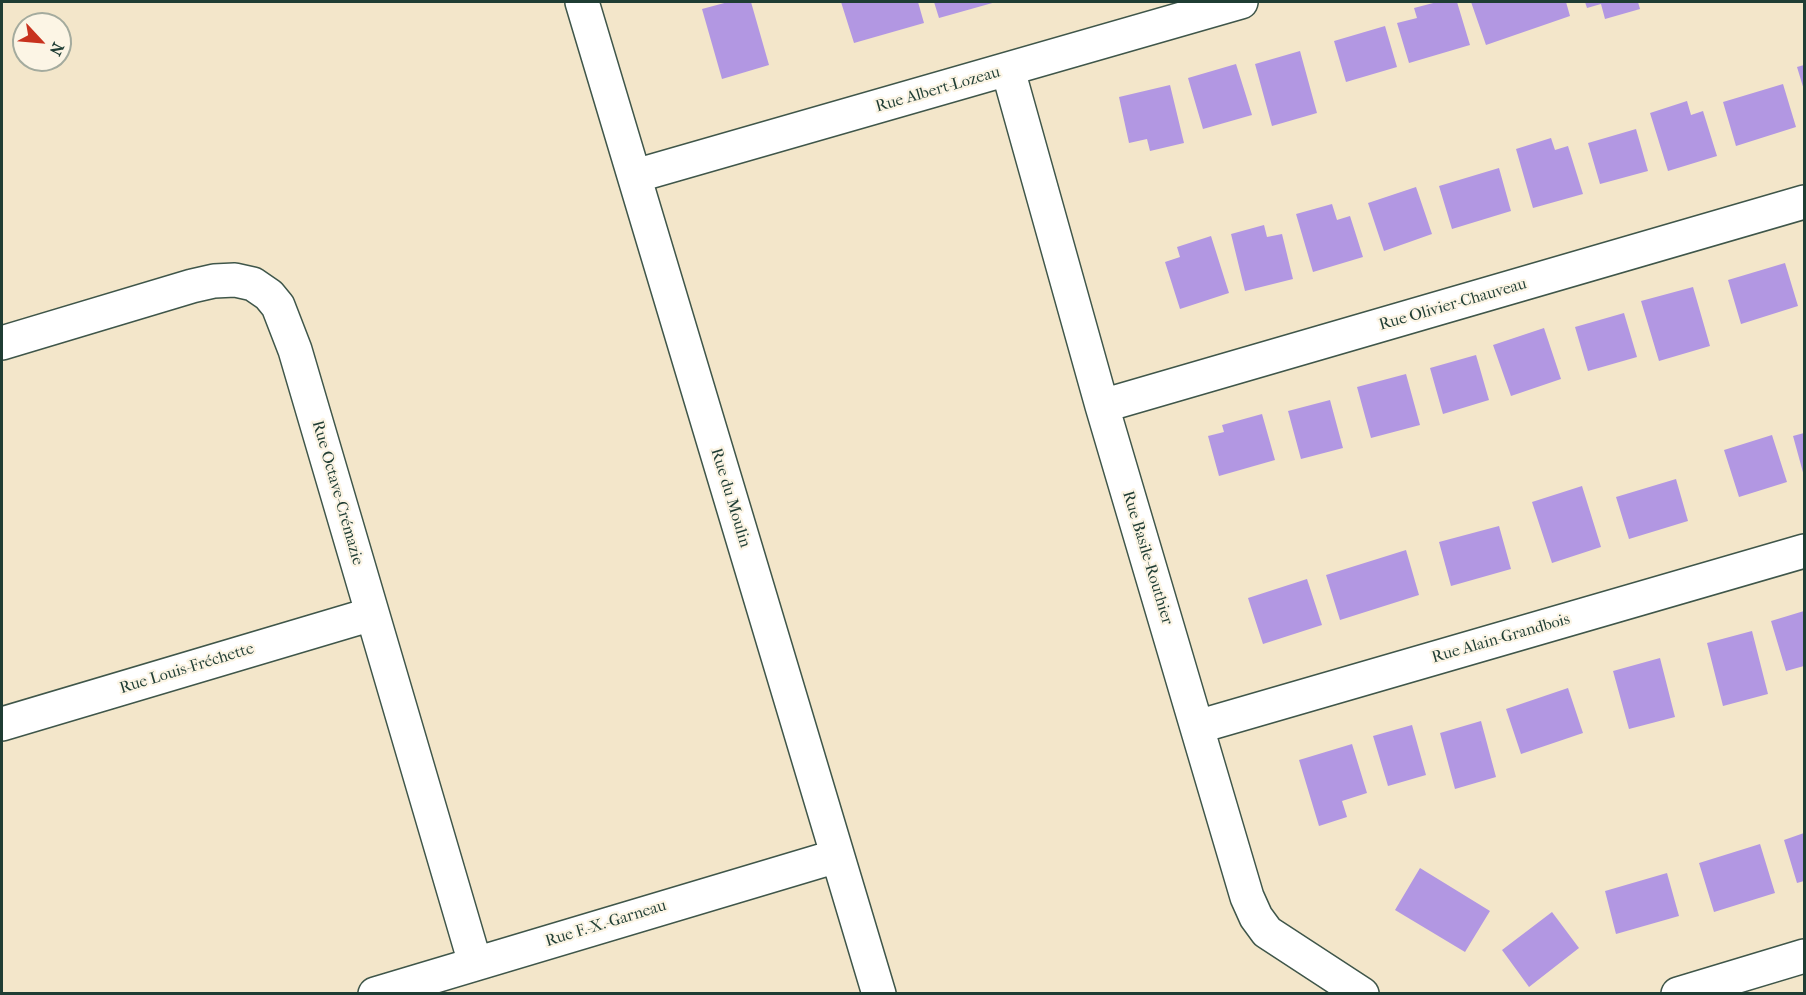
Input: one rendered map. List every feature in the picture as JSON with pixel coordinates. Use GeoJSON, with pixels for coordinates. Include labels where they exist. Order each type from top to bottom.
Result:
{"type":"FeatureCollection","features":[{"type":"Feature","properties":{"kind":"street","name":"Rue du Moulin"},"geometry":{"type":"LineString","coordinates":[[582,2],[879,993]]}},
{"type":"Feature","properties":{"kind":"street","name":"Rue Albert-Lozeau"},"geometry":{"type":"LineString","coordinates":[[635,176],[1241,2]]}},
{"type":"Feature","properties":{"kind":"street","name":"Rue Basile-Routhier"},"geometry":{"type":"LineString","coordinates":[[1008,70],[1102,406],[1247,897],[1256,917],[1267,932],[1362,993]]}},
{"type":"Feature","properties":{"kind":"street","name":"Rue Olivier-Chauveau"},"geometry":{"type":"LineString","coordinates":[[1102,406],[1804,202]]}},
{"type":"Feature","properties":{"kind":"street","name":"Rue Octave-Crémazie"},"geometry":{"type":"LineString","coordinates":[[2,343],[192,285],[214,281],[235,280],[253,284],[269,295],[278,306],[295,350],[475,963]]}},
{"type":"Feature","properties":{"kind":"street","name":"Rue Alain-Grandbois"},"geometry":{"type":"LineString","coordinates":[[1197,727],[1804,551]]}},
{"type":"Feature","properties":{"kind":"street","name":"Rue Louis-Fréchette"},"geometry":{"type":"LineString","coordinates":[[2,724],[372,614]]}},
{"type":"Feature","properties":{"kind":"street","name":"Rue F.-X.-Garneau"},"geometry":{"type":"LineString","coordinates":[[375,993],[837,856]]}},
{"type":"Feature","properties":{"kind":"street"},"geometry":{"type":"LineString","coordinates":[[1678,993],[1804,956]]}},
{"type":"Feature","properties":{"kind":"building"},"geometry":{"type":"Polygon","coordinates":[[[728,2],[751,2],[769,65],[722,79],[702,9],[728,2]]]}},
{"type":"Feature","properties":{"kind":"building"},"geometry":{"type":"Polygon","coordinates":[[[841,2],[918,2],[924,23],[854,43],[841,2]]]}},
{"type":"Feature","properties":{"kind":"building"},"geometry":{"type":"Polygon","coordinates":[[[934,2],[996,2],[939,18],[934,2]]]}},
{"type":"Feature","properties":{"kind":"building"},"geometry":{"type":"Polygon","coordinates":[[[1437,2],[1457,2],[1470,45],[1409,63],[1397,23],[1417,18],[1414,8],[1437,2]]]}},
{"type":"Feature","properties":{"kind":"building"},"geometry":{"type":"Polygon","coordinates":[[[1471,2],[1566,2],[1570,16],[1486,45],[1471,2]]]}},
{"type":"Feature","properties":{"kind":"building"},"geometry":{"type":"Polygon","coordinates":[[[1585,2],[1638,2],[1640,9],[1605,19],[1601,4],[1587,8],[1585,2]]]}},
{"type":"Feature","properties":{"kind":"building"},"geometry":{"type":"Polygon","coordinates":[[[1385,26],[1397,67],[1346,82],[1334,41],[1385,26]]]}},
{"type":"Feature","properties":{"kind":"building"},"geometry":{"type":"Polygon","coordinates":[[[1300,51],[1317,113],[1272,126],[1255,64],[1300,51]]]}},
{"type":"Feature","properties":{"kind":"building"},"geometry":{"type":"Polygon","coordinates":[[[1236,64],[1252,115],[1203,129],[1188,78],[1236,64]]]}},
{"type":"Feature","properties":{"kind":"building"},"geometry":{"type":"Polygon","coordinates":[[[1804,65],[1804,90],[1797,67],[1804,65]]]}},
{"type":"Feature","properties":{"kind":"building"},"geometry":{"type":"Polygon","coordinates":[[[1783,84],[1796,127],[1736,146],[1723,102],[1783,84]]]}},
{"type":"Feature","properties":{"kind":"building"},"geometry":{"type":"Polygon","coordinates":[[[1170,85],[1184,143],[1150,151],[1147,139],[1129,143],[1119,97],[1170,85]]]}},
{"type":"Feature","properties":{"kind":"building"},"geometry":{"type":"Polygon","coordinates":[[[1687,101],[1691,115],[1703,111],[1717,156],[1668,171],[1650,113],[1687,101]]]}},
{"type":"Feature","properties":{"kind":"building"},"geometry":{"type":"Polygon","coordinates":[[[1636,129],[1648,171],[1600,184],[1588,143],[1636,129]]]}},
{"type":"Feature","properties":{"kind":"building"},"geometry":{"type":"Polygon","coordinates":[[[1551,138],[1555,150],[1568,146],[1583,194],[1533,208],[1516,149],[1551,138]]]}},
{"type":"Feature","properties":{"kind":"building"},"geometry":{"type":"Polygon","coordinates":[[[1499,168],[1511,211],[1452,229],[1439,186],[1499,168]]]}},
{"type":"Feature","properties":{"kind":"building"},"geometry":{"type":"Polygon","coordinates":[[[1416,187],[1432,234],[1384,251],[1368,203],[1416,187]]]}},
{"type":"Feature","properties":{"kind":"building"},"geometry":{"type":"Polygon","coordinates":[[[1332,204],[1337,220],[1350,216],[1363,257],[1313,272],[1296,214],[1332,204]]]}},
{"type":"Feature","properties":{"kind":"building"},"geometry":{"type":"Polygon","coordinates":[[[1264,225],[1267,237],[1282,234],[1293,279],[1245,291],[1231,234],[1264,225]]]}},
{"type":"Feature","properties":{"kind":"building"},"geometry":{"type":"Polygon","coordinates":[[[1211,236],[1229,293],[1180,309],[1165,262],[1180,257],[1177,247],[1211,236]]]}},
{"type":"Feature","properties":{"kind":"building"},"geometry":{"type":"Polygon","coordinates":[[[1785,263],[1798,306],[1741,324],[1728,280],[1785,263]]]}},
{"type":"Feature","properties":{"kind":"building"},"geometry":{"type":"Polygon","coordinates":[[[1693,287],[1710,346],[1659,361],[1641,301],[1693,287]]]}},
{"type":"Feature","properties":{"kind":"building"},"geometry":{"type":"Polygon","coordinates":[[[1624,313],[1637,357],[1588,371],[1575,327],[1624,313]]]}},
{"type":"Feature","properties":{"kind":"building"},"geometry":{"type":"Polygon","coordinates":[[[1544,328],[1561,379],[1511,396],[1493,345],[1544,328]]]}},
{"type":"Feature","properties":{"kind":"building"},"geometry":{"type":"Polygon","coordinates":[[[1476,355],[1489,400],[1443,414],[1430,368],[1476,355]]]}},
{"type":"Feature","properties":{"kind":"building"},"geometry":{"type":"Polygon","coordinates":[[[1406,374],[1420,425],[1371,438],[1357,387],[1406,374]]]}},
{"type":"Feature","properties":{"kind":"building"},"geometry":{"type":"Polygon","coordinates":[[[1330,400],[1343,448],[1301,459],[1288,411],[1330,400]]]}},
{"type":"Feature","properties":{"kind":"building"},"geometry":{"type":"Polygon","coordinates":[[[1262,414],[1275,460],[1219,476],[1208,436],[1224,432],[1222,425],[1262,414]]]}},
{"type":"Feature","properties":{"kind":"building"},"geometry":{"type":"Polygon","coordinates":[[[1804,433],[1804,476],[1793,436],[1804,433]]]}},
{"type":"Feature","properties":{"kind":"building"},"geometry":{"type":"Polygon","coordinates":[[[1772,435],[1787,482],[1739,497],[1724,450],[1772,435]]]}},
{"type":"Feature","properties":{"kind":"building"},"geometry":{"type":"Polygon","coordinates":[[[1676,479],[1688,521],[1629,539],[1616,497],[1676,479]]]}},
{"type":"Feature","properties":{"kind":"building"},"geometry":{"type":"Polygon","coordinates":[[[1582,486],[1601,547],[1552,563],[1532,502],[1582,486]]]}},
{"type":"Feature","properties":{"kind":"building"},"geometry":{"type":"Polygon","coordinates":[[[1499,526],[1511,569],[1451,586],[1439,542],[1499,526]]]}},
{"type":"Feature","properties":{"kind":"building"},"geometry":{"type":"Polygon","coordinates":[[[1406,550],[1419,595],[1340,620],[1326,575],[1406,550]]]}},
{"type":"Feature","properties":{"kind":"building"},"geometry":{"type":"Polygon","coordinates":[[[1307,579],[1322,625],[1263,644],[1248,598],[1307,579]]]}},
{"type":"Feature","properties":{"kind":"building"},"geometry":{"type":"Polygon","coordinates":[[[1804,611],[1804,666],[1786,671],[1771,621],[1804,611]]]}},
{"type":"Feature","properties":{"kind":"building"},"geometry":{"type":"Polygon","coordinates":[[[1752,631],[1768,694],[1723,706],[1707,643],[1752,631]]]}},
{"type":"Feature","properties":{"kind":"building"},"geometry":{"type":"Polygon","coordinates":[[[1660,658],[1675,717],[1629,729],[1613,671],[1660,658]]]}},
{"type":"Feature","properties":{"kind":"building"},"geometry":{"type":"Polygon","coordinates":[[[1568,688],[1583,733],[1521,754],[1506,709],[1568,688]]]}},
{"type":"Feature","properties":{"kind":"building"},"geometry":{"type":"Polygon","coordinates":[[[1481,721],[1496,777],[1455,789],[1440,733],[1481,721]]]}},
{"type":"Feature","properties":{"kind":"building"},"geometry":{"type":"Polygon","coordinates":[[[1412,725],[1426,775],[1388,786],[1373,736],[1412,725]]]}},
{"type":"Feature","properties":{"kind":"building"},"geometry":{"type":"Polygon","coordinates":[[[1352,744],[1367,793],[1342,801],[1347,817],[1319,826],[1299,760],[1352,744]]]}},
{"type":"Feature","properties":{"kind":"building"},"geometry":{"type":"Polygon","coordinates":[[[1804,833],[1804,881],[1797,883],[1784,840],[1804,833]]]}},
{"type":"Feature","properties":{"kind":"building"},"geometry":{"type":"Polygon","coordinates":[[[1760,844],[1775,893],[1714,912],[1699,863],[1760,844]]]}},
{"type":"Feature","properties":{"kind":"building"},"geometry":{"type":"Polygon","coordinates":[[[1420,868],[1490,911],[1465,952],[1395,910],[1420,868]]]}},
{"type":"Feature","properties":{"kind":"building"},"geometry":{"type":"Polygon","coordinates":[[[1667,873],[1679,916],[1616,934],[1605,891],[1667,873]]]}},
{"type":"Feature","properties":{"kind":"building"},"geometry":{"type":"Polygon","coordinates":[[[1552,912],[1579,948],[1529,987],[1502,950],[1552,912]]]}}]}
